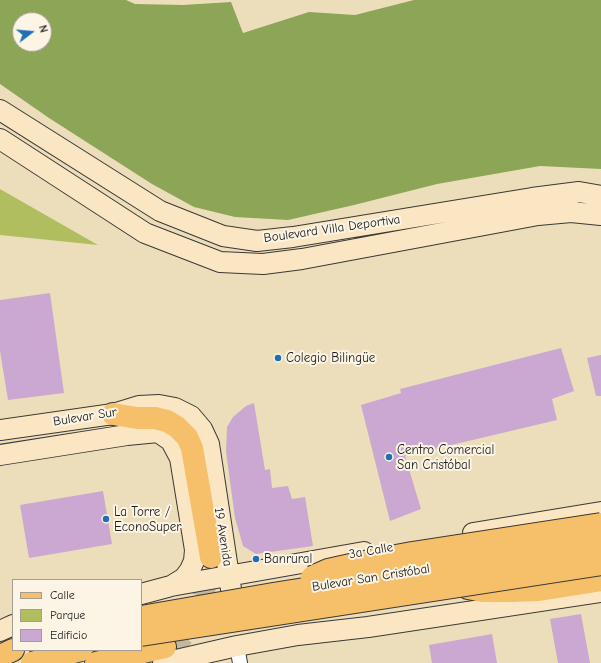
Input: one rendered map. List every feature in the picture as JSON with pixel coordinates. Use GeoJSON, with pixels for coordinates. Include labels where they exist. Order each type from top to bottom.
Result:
{"type":"FeatureCollection","features":[{"type":"Feature","properties":{"kind":"main road","name":"Boulevard Villa Deportiva"},"geometry":{"type":"LineString","coordinates":[[0,110],[160,211],[223,236],[257,241],[474,217],[538,215],[571,212],[601,215]]}},
{"type":"Feature","properties":{"kind":"main road","name":"Boulevard Villa Deportiva"},"geometry":{"type":"LineString","coordinates":[[0,139],[145,233],[220,262],[263,264],[302,259],[474,217],[532,198],[579,192],[601,196]]}},
{"type":"Feature","properties":{"kind":"main road","name":"Bulevar Sur"},"geometry":{"type":"LineString","coordinates":[[0,430],[112,414],[139,406],[159,405],[175,408],[191,416]]}},
{"type":"Feature","properties":{"kind":"main road"},"geometry":{"type":"LineString","coordinates":[[112,414],[137,418],[161,419],[177,427],[187,437],[192,448],[211,558]]}},
{"type":"Feature","properties":{"kind":"main road","name":"19 Avenida"},"geometry":{"type":"LineString","coordinates":[[191,416],[202,429],[209,444],[230,576],[238,655]]}},
{"type":"Feature","properties":{"kind":"main road","name":"Bulevar Sur"},"geometry":{"type":"LineString","coordinates":[[0,455],[127,435],[158,432],[171,441],[180,458],[195,550],[194,561],[190,570],[184,578],[171,586]]}},
{"type":"Feature","properties":{"kind":"main road","name":"3a Calle"},"geometry":{"type":"LineString","coordinates":[[142,594],[171,586],[383,548],[601,512]]}},
{"type":"Feature","properties":{"kind":"main road"},"geometry":{"type":"LineString","coordinates":[[273,594],[328,570],[364,562],[412,553],[601,524]]}},
{"type":"Feature","properties":{"kind":"main road","name":"Bulevar San Cristóbal"},"geometry":{"type":"LineString","coordinates":[[142,617],[449,566],[601,544]]}},
{"type":"Feature","properties":{"kind":"main road"},"geometry":{"type":"LineString","coordinates":[[383,548],[377,554],[374,564],[378,589],[387,604],[398,613],[412,621]]}},
{"type":"Feature","properties":{"kind":"main road","name":"Bulevar San Cristóbal"},"geometry":{"type":"LineString","coordinates":[[142,635],[601,564]]}},
{"type":"Feature","properties":{"kind":"main road"},"geometry":{"type":"LineString","coordinates":[[457,586],[484,591],[539,590],[601,580]]}},
{"type":"Feature","properties":{"kind":"main road"},"geometry":{"type":"LineString","coordinates":[[96,663],[164,655],[238,655],[298,635],[412,621],[601,592]]}},
{"type":"Feature","properties":{"kind":"main road"},"geometry":{"type":"LineString","coordinates":[[0,631],[12,625]]}},
{"type":"Feature","properties":{"kind":"main road"},"geometry":{"type":"LineString","coordinates":[[0,656],[12,650]]}},
{"type":"Feature","properties":{"kind":"main road"},"geometry":{"type":"LineString","coordinates":[[32,651],[36,663]]}},
{"type":"Feature","properties":{"kind":"main road"},"geometry":{"type":"LineString","coordinates":[[32,663],[77,651]]}},
{"type":"Feature","properties":{"kind":"green space"},"geometry":{"type":"Polygon","coordinates":[[[0,0],[126,0],[135,4],[183,5],[231,2],[243,33],[309,12],[355,15],[414,0],[601,0],[601,169],[540,166],[437,184],[288,220],[235,217],[194,207],[152,184],[49,118],[0,84],[0,0]]]}},
{"type":"Feature","properties":{"kind":"green space"},"geometry":{"type":"Polygon","coordinates":[[[0,189],[98,245],[0,235],[0,189]]]}},
{"type":"Feature","properties":{"kind":"building"},"geometry":{"type":"Polygon","coordinates":[[[50,293],[64,393],[8,400],[0,351],[0,300],[50,293]]]}},
{"type":"Feature","properties":{"kind":"building"},"geometry":{"type":"Polygon","coordinates":[[[561,348],[574,391],[552,399],[557,420],[405,456],[421,509],[390,521],[361,405],[401,393],[400,389],[561,348]]]}},
{"type":"Feature","properties":{"kind":"building"},"geometry":{"type":"Polygon","coordinates":[[[601,355],[601,396],[596,396],[587,358],[601,355]]]}},
{"type":"Feature","properties":{"kind":"building"},"geometry":{"type":"Polygon","coordinates":[[[254,403],[265,470],[270,469],[272,488],[288,486],[292,499],[305,497],[313,546],[256,554],[243,546],[235,518],[226,452],[227,427],[233,417],[246,406],[254,403]]]}},
{"type":"Feature","properties":{"kind":"building"},"geometry":{"type":"Polygon","coordinates":[[[103,491],[112,544],[29,558],[20,505],[103,491]]]}},
{"type":"Feature","properties":{"kind":"building"},"geometry":{"type":"Polygon","coordinates":[[[581,614],[590,663],[558,663],[550,619],[581,614]]]}},
{"type":"Feature","properties":{"kind":"building"},"geometry":{"type":"Polygon","coordinates":[[[492,634],[497,663],[432,663],[429,645],[492,634]]]}},
{"type":"Feature","properties":{"kind":"tunnel"},"geometry":{"type":"LineString","coordinates":[[165,647],[179,641],[193,624],[210,572],[211,557]]}},
{"type":"Feature","properties":{"kind":"place","name":"Colegio Bilingüe"},"geometry":{"type":"Point","coordinates":[278,358]}},
{"type":"Feature","properties":{"kind":"place","name":"Centro Comercial San Cristóbal"},"geometry":{"type":"Point","coordinates":[389,457]}},
{"type":"Feature","properties":{"kind":"place","name":"La Torre / EconoSuper"},"geometry":{"type":"Point","coordinates":[106,519]}},
{"type":"Feature","properties":{"kind":"place","name":"Banrural"},"geometry":{"type":"Point","coordinates":[256,559]}}]}
